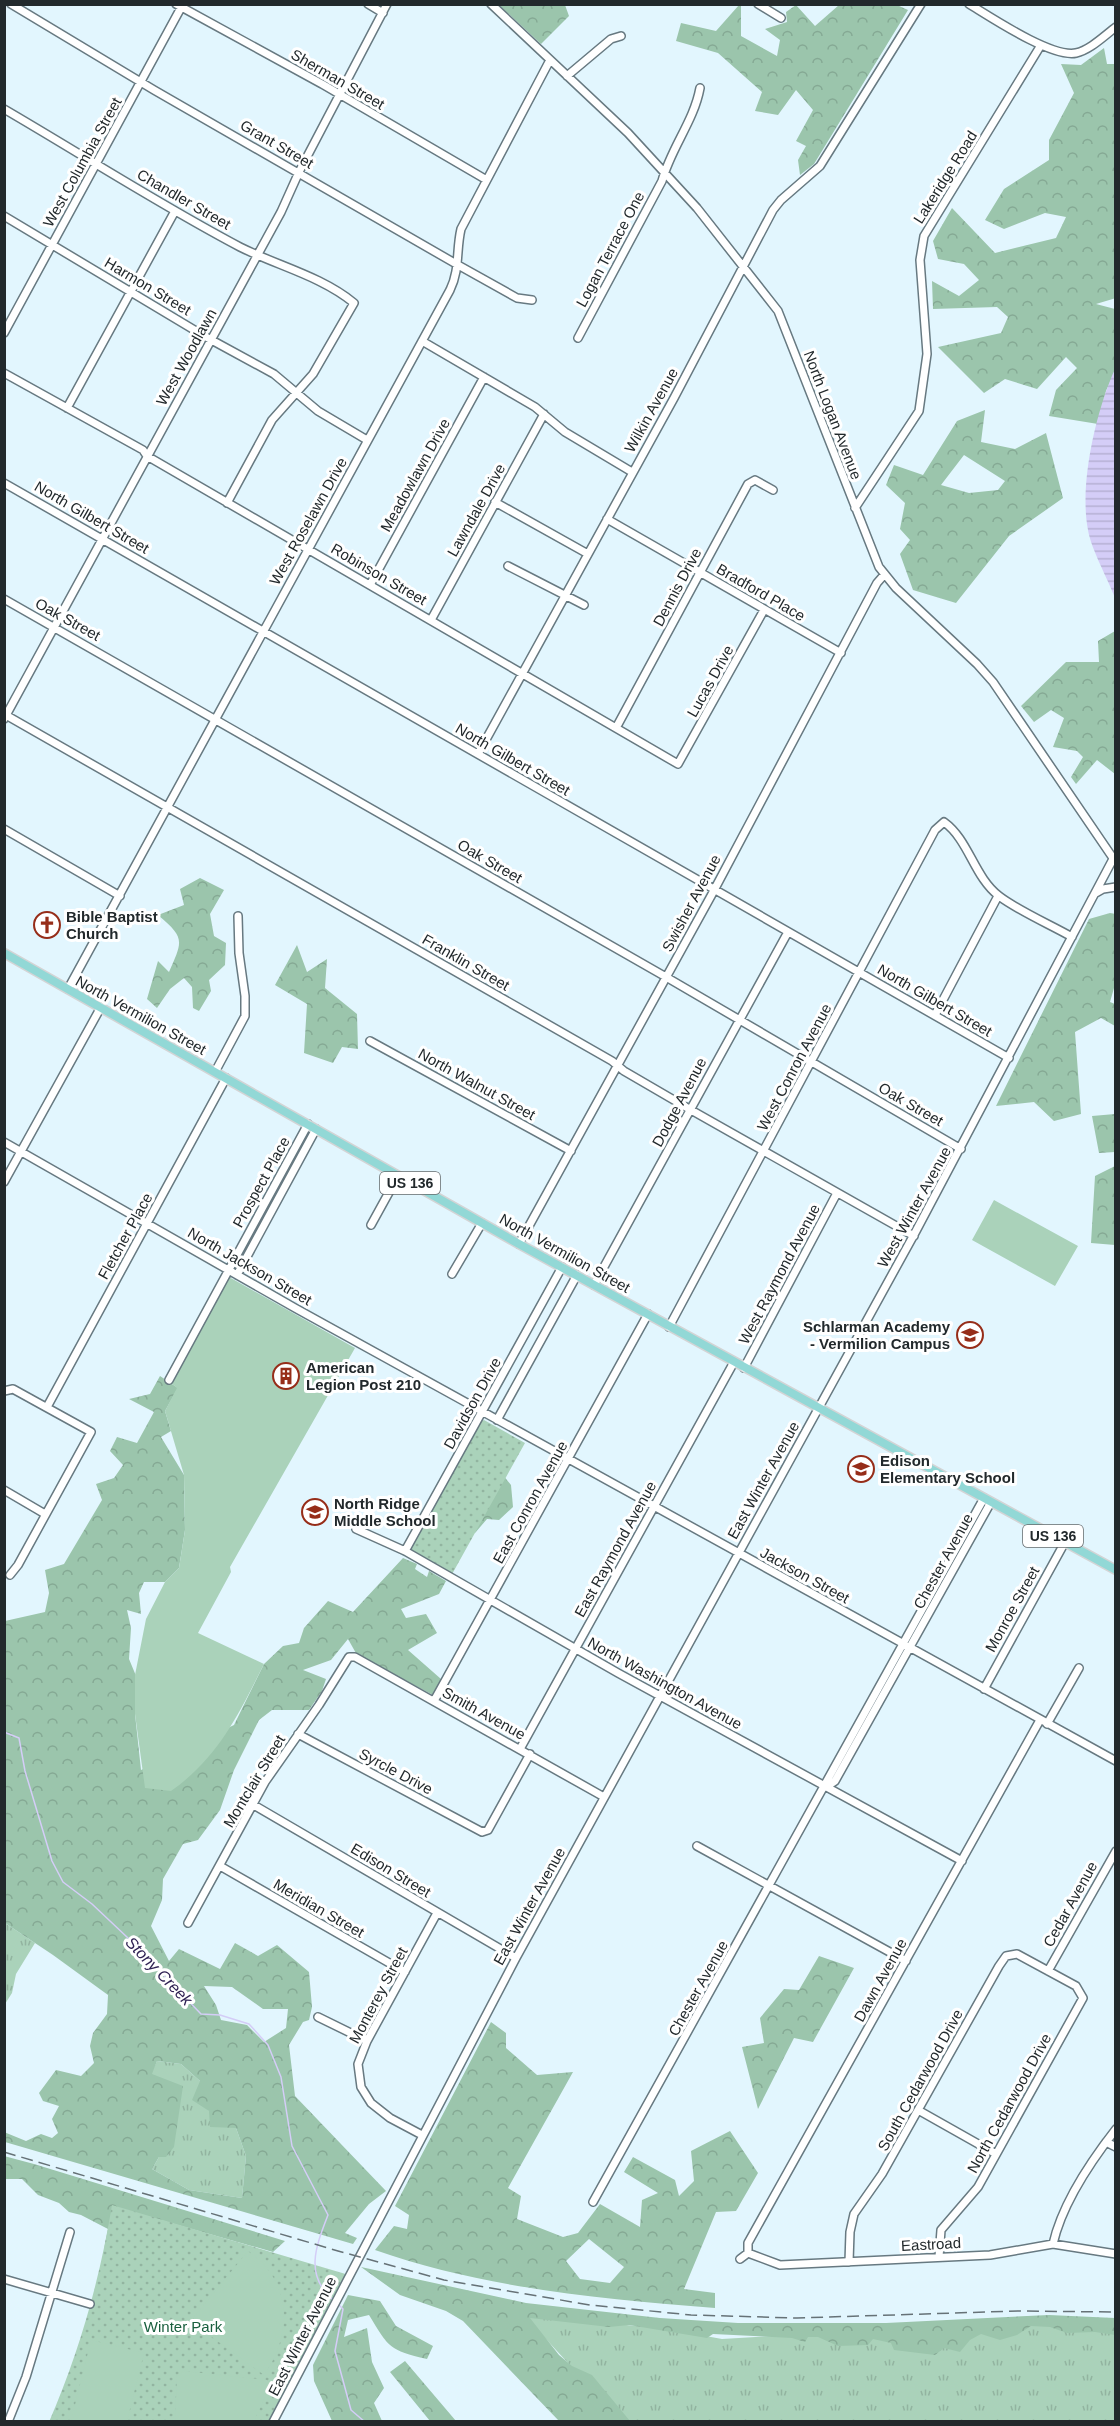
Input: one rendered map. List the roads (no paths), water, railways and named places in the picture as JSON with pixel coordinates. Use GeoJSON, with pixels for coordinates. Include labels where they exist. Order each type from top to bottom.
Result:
{"type":"FeatureCollection","features":[{"type":"Feature","properties":{"kind":"main road","name":"North Vermilion Street"},"geometry":{"type":"LineString","coordinates":[[4,953],[519,1244],[1116,1570]]}},
{"type":"Feature","properties":{"kind":"street","name":"Grant Street"},"geometry":{"type":"LineString","coordinates":[[11,4],[141,82],[458,265],[518,298],[532,300]]}},
{"type":"Feature","properties":{"kind":"street"},"geometry":{"type":"LineString","coordinates":[[368,4],[383,13]]}},
{"type":"Feature","properties":{"kind":"street","name":"West Woodlawn"},"geometry":{"type":"LineString","coordinates":[[5,716],[258,255],[387,4]]}},
{"type":"Feature","properties":{"kind":"street","name":"North Logan Avenue"},"geometry":{"type":"LineString","coordinates":[[491,4],[628,133],[743,265],[778,311],[855,508],[884,575],[993,682],[1114,860]]}},
{"type":"Feature","properties":{"kind":"street"},"geometry":{"type":"LineString","coordinates":[[758,4],[781,18]]}},
{"type":"Feature","properties":{"kind":"street","name":"Wilkin Avenue"},"geometry":{"type":"LineString","coordinates":[[478,753],[684,380],[773,210],[790,191],[816,171],[921,4]]}},
{"type":"Feature","properties":{"kind":"street"},"geometry":{"type":"LineString","coordinates":[[969,4],[1041,45],[1061,52],[1078,52],[1116,27]]}},
{"type":"Feature","properties":{"kind":"street","name":"West Columbia Street"},"geometry":{"type":"LineString","coordinates":[[4,333],[180,6]]}},
{"type":"Feature","properties":{"kind":"street","name":"Sherman Street"},"geometry":{"type":"LineString","coordinates":[[180,6],[258,48],[485,179]]}},
{"type":"Feature","properties":{"kind":"street"},"geometry":{"type":"LineString","coordinates":[[567,76],[610,39],[621,36]]}},
{"type":"Feature","properties":{"kind":"street","name":"Lakeridge Road"},"geometry":{"type":"LineString","coordinates":[[855,508],[919,411],[927,354],[921,260],[924,236],[1041,45]]}},
{"type":"Feature","properties":{"kind":"street","name":"West Roselawn Drive"},"geometry":{"type":"LineString","coordinates":[[68,989],[456,278],[458,265],[456,248],[461,229],[485,179],[550,60]]}},
{"type":"Feature","properties":{"kind":"street","name":"Logan Terrace One"},"geometry":{"type":"LineString","coordinates":[[578,338],[693,114],[700,88]]}},
{"type":"Feature","properties":{"kind":"street","name":"Chandler Street"},"geometry":{"type":"LineString","coordinates":[[4,110],[175,211],[258,255],[314,279],[354,303],[321,362],[296,393]]}},
{"type":"Feature","properties":{"kind":"street"},"geometry":{"type":"LineString","coordinates":[[67,408],[175,211]]}},
{"type":"Feature","properties":{"kind":"street","name":"Harmon Street"},"geometry":{"type":"LineString","coordinates":[[4,216],[274,374],[318,411],[367,440]]}},
{"type":"Feature","properties":{"kind":"street"},"geometry":{"type":"LineString","coordinates":[[422,341],[544,414],[565,432],[632,472]]}},
{"type":"Feature","properties":{"kind":"street","name":"Robinson Street"},"geometry":{"type":"LineString","coordinates":[[4,373],[143,450],[147,456],[227,503],[678,764]]}},
{"type":"Feature","properties":{"kind":"street","name":"Meadowlawn Drive"},"geometry":{"type":"LineString","coordinates":[[370,585],[484,377]]}},
{"type":"Feature","properties":{"kind":"street"},"geometry":{"type":"LineString","coordinates":[[227,503],[272,420],[296,393]]}},
{"type":"Feature","properties":{"kind":"street","name":"Lawndale Drive"},"geometry":{"type":"LineString","coordinates":[[431,620],[544,414]]}},
{"type":"Feature","properties":{"kind":"street","name":"Dennis Drive"},"geometry":{"type":"LineString","coordinates":[[616,728],[748,484],[754,480],[773,490]]}},
{"type":"Feature","properties":{"kind":"street","name":"North Gilbert Street"},"geometry":{"type":"LineString","coordinates":[[4,483],[1009,1058]]}},
{"type":"Feature","properties":{"kind":"street"},"geometry":{"type":"LineString","coordinates":[[495,502],[588,554]]}},
{"type":"Feature","properties":{"kind":"street","name":"Bradford Place"},"geometry":{"type":"LineString","coordinates":[[607,519],[841,653]]}},
{"type":"Feature","properties":{"kind":"street"},"geometry":{"type":"LineString","coordinates":[[508,566],[584,605]]}},
{"type":"Feature","properties":{"kind":"street","name":"Swisher Avenue"},"geometry":{"type":"LineString","coordinates":[[519,1244],[714,890],[877,583],[884,575]]}},
{"type":"Feature","properties":{"kind":"street","name":"Oak Street"},"geometry":{"type":"LineString","coordinates":[[4,598],[666,977],[961,1149]]}},
{"type":"Feature","properties":{"kind":"street","name":"Lucas Drive"},"geometry":{"type":"LineString","coordinates":[[678,764],[764,610]]}},
{"type":"Feature","properties":{"kind":"street","name":"Franklin Street"},"geometry":{"type":"LineString","coordinates":[[5,716],[168,807],[612,1061],[691,1110],[914,1236]]}},
{"type":"Feature","properties":{"kind":"street","name":"West Conron Avenue"},"geometry":{"type":"LineString","coordinates":[[669,1327],[935,830],[944,822],[953,829],[998,896]]}},
{"type":"Feature","properties":{"kind":"street"},"geometry":{"type":"LineString","coordinates":[[4,829],[120,896]]}},
{"type":"Feature","properties":{"kind":"street","name":"West Winter Avenue"},"geometry":{"type":"LineString","coordinates":[[818,1408],[961,1149],[1114,860]]}},
{"type":"Feature","properties":{"kind":"street"},"geometry":{"type":"LineString","coordinates":[[1096,893],[1103,889],[1116,888]]}},
{"type":"Feature","properties":{"kind":"street"},"geometry":{"type":"LineString","coordinates":[[935,1015],[998,896],[1072,937]]}},
{"type":"Feature","properties":{"kind":"street"},"geometry":{"type":"LineString","coordinates":[[215,1072],[244,1016],[245,996],[239,952],[238,916]]}},
{"type":"Feature","properties":{"kind":"street","name":"Dodge Avenue"},"geometry":{"type":"LineString","coordinates":[[594,1285],[788,932]]}},
{"type":"Feature","properties":{"kind":"street"},"geometry":{"type":"LineString","coordinates":[[4,1182],[100,1007]]}},
{"type":"Feature","properties":{"kind":"street","name":"North Walnut Street"},"geometry":{"type":"LineString","coordinates":[[370,1041],[571,1151]]}},
{"type":"Feature","properties":{"kind":"street","name":"Fletcher Place"},"geometry":{"type":"LineString","coordinates":[[47,1407],[226,1078]]}},
{"type":"Feature","properties":{"kind":"street","name":"Prospect Place"},"geometry":{"type":"LineString","coordinates":[[169,1380],[312,1126]]}},
{"type":"Feature","properties":{"kind":"street","name":"Prospect Place"},"geometry":{"type":"LineString","coordinates":[[237,1275],[312,1126]]}},
{"type":"Feature","properties":{"kind":"street","name":"North Jackson Street"},"geometry":{"type":"LineString","coordinates":[[4,1142],[483,1412]]}},
{"type":"Feature","properties":{"kind":"street"},"geometry":{"type":"LineString","coordinates":[[371,1225],[398,1176]]}},
{"type":"Feature","properties":{"kind":"street","name":"West Raymond Avenue"},"geometry":{"type":"LineString","coordinates":[[744,1368],[837,1193]]}},
{"type":"Feature","properties":{"kind":"street"},"geometry":{"type":"LineString","coordinates":[[452,1274],[482,1223]]}},
{"type":"Feature","properties":{"kind":"street","name":"Davidson Drive"},"geometry":{"type":"LineString","coordinates":[[405,1551],[562,1267]]}},
{"type":"Feature","properties":{"kind":"street","name":"Davidson Drive"},"geometry":{"type":"LineString","coordinates":[[497,1420],[577,1275]]}},
{"type":"Feature","properties":{"kind":"street","name":"East Conron Avenue"},"geometry":{"type":"LineString","coordinates":[[434,1701],[491,1602],[648,1314]]}},
{"type":"Feature","properties":{"kind":"street","name":"East Raymond Avenue"},"geometry":{"type":"LineString","coordinates":[[520,1749],[734,1362]]}},
{"type":"Feature","properties":{"kind":"street"},"geometry":{"type":"LineString","coordinates":[[4,1391],[13,1389],[91,1432],[18,1565],[10,1575]]}},
{"type":"Feature","properties":{"kind":"street","name":"East Winter Avenue"},"geometry":{"type":"LineString","coordinates":[[273,2421],[516,1958],[818,1408]]}},
{"type":"Feature","properties":{"kind":"street","name":"Jackson Street"},"geometry":{"type":"LineString","coordinates":[[483,1412],[1116,1761]]}},
{"type":"Feature","properties":{"kind":"street"},"geometry":{"type":"LineString","coordinates":[[4,1490],[45,1514]]}},
{"type":"Feature","properties":{"kind":"street","name":"Chester Avenue"},"geometry":{"type":"LineString","coordinates":[[593,2202],[826,1786],[835,1780],[855,1737],[988,1500]]}},
{"type":"Feature","properties":{"kind":"street","name":"North Washington Avenue"},"geometry":{"type":"LineString","coordinates":[[356,1528],[405,1551],[575,1649],[962,1861]]}},
{"type":"Feature","properties":{"kind":"street","name":"Monroe Street"},"geometry":{"type":"LineString","coordinates":[[984,1689],[1065,1542]]}},
{"type":"Feature","properties":{"kind":"street","name":"Smith Avenue"},"geometry":{"type":"LineString","coordinates":[[349,1657],[355,1657],[604,1797]]}},
{"type":"Feature","properties":{"kind":"street","name":"Montclair Street"},"geometry":{"type":"LineString","coordinates":[[188,1923],[275,1766],[349,1657]]}},
{"type":"Feature","properties":{"kind":"street","name":"Dawn Avenue"},"geometry":{"type":"LineString","coordinates":[[748,2253],[748,2243],[962,1861],[1044,1722],[1079,1668]]}},
{"type":"Feature","properties":{"kind":"street","name":"Syrcle Drive"},"geometry":{"type":"LineString","coordinates":[[298,1734],[482,1832],[488,1830],[530,1754]]}},
{"type":"Feature","properties":{"kind":"street","name":"Edison Street"},"geometry":{"type":"LineString","coordinates":[[252,1804],[516,1958]]}},
{"type":"Feature","properties":{"kind":"street"},"geometry":{"type":"LineString","coordinates":[[697,1846],[906,1961]]}},
{"type":"Feature","properties":{"kind":"street","name":"Cedar Avenue"},"geometry":{"type":"LineString","coordinates":[[1048,1971],[1115,1855]]}},
{"type":"Feature","properties":{"kind":"street","name":"Meridian Street"},"geometry":{"type":"LineString","coordinates":[[220,1866],[405,1972]]}},
{"type":"Feature","properties":{"kind":"street","name":"Monterey Street"},"geometry":{"type":"LineString","coordinates":[[422,2135],[371,2103],[361,2087],[358,2064],[367,2041],[437,1913]]}},
{"type":"Feature","properties":{"kind":"street","name":"South Cedarwood Drive"},"geometry":{"type":"LineString","coordinates":[[849,2262],[850,2232],[854,2214],[882,2174],[1006,1956],[1017,1954],[1048,1971]]}},
{"type":"Feature","properties":{"kind":"street","name":"North Cedarwood Drive"},"geometry":{"type":"LineString","coordinates":[[939,2257],[941,2229],[968,2200],[1083,1998],[1076,1986],[1048,1971]]}},
{"type":"Feature","properties":{"kind":"street"},"geometry":{"type":"LineString","coordinates":[[318,2017],[367,2041]]}},
{"type":"Feature","properties":{"kind":"street"},"geometry":{"type":"LineString","coordinates":[[918,2110],[996,2154]]}},
{"type":"Feature","properties":{"kind":"street"},"geometry":{"type":"LineString","coordinates":[[1053,2244],[1076,2188],[1116,2129]]}},
{"type":"Feature","properties":{"kind":"street"},"geometry":{"type":"LineString","coordinates":[[1106,2142],[1116,2147]]}},
{"type":"Feature","properties":{"kind":"street"},"geometry":{"type":"LineString","coordinates":[[8,2421],[26,2377],[70,2232]]}},
{"type":"Feature","properties":{"kind":"street","name":"Eastroad"},"geometry":{"type":"LineString","coordinates":[[748,2253],[780,2265],[990,2255],[1053,2244],[1116,2254]]}},
{"type":"Feature","properties":{"kind":"street"},"geometry":{"type":"LineString","coordinates":[[740,2259],[748,2253]]}},
{"type":"Feature","properties":{"kind":"street"},"geometry":{"type":"LineString","coordinates":[[4,2279],[90,2304]]}},
{"type":"Feature","properties":{"kind":"waterway","name":"Stony Creek"},"geometry":{"type":"LineString","coordinates":[[4,1732],[19,1738],[25,1771],[52,1861],[63,1882],[92,1904],[128,1938],[201,2014],[220,2015],[249,2024],[268,2045],[281,2077],[292,2146],[328,2215],[315,2260],[318,2281],[333,2300]]}},
{"type":"Feature","properties":{"kind":"waterway","name":"Stony Creek"},"geometry":{"type":"LineString","coordinates":[[339,2305],[343,2309],[335,2351],[351,2410],[365,2422]]}},
{"type":"Feature","properties":{"kind":"railway"},"geometry":{"type":"LineString","coordinates":[[4,2152],[444,2280],[590,2305],[691,2315],[797,2318],[1018,2311],[1116,2312]]}},
{"type":"Feature","properties":{"kind":"place","name":"Bible Baptist Church"},"geometry":{"type":"Point","coordinates":[47,925]}},
{"type":"Feature","properties":{"kind":"place","name":"Schlarman Academy - Vermilion Campus"},"geometry":{"type":"Point","coordinates":[970,1335]}},
{"type":"Feature","properties":{"kind":"place","name":"American Legion Post 210"},"geometry":{"type":"Point","coordinates":[286,1376]}},
{"type":"Feature","properties":{"kind":"place","name":"Edison Elementary School"},"geometry":{"type":"Point","coordinates":[861,1469]}},
{"type":"Feature","properties":{"kind":"place","name":"North Ridge Middle School"},"geometry":{"type":"Point","coordinates":[315,1512]}},
{"type":"Feature","properties":{"kind":"park label","name":"Winter Park"},"geometry":{"type":"Point","coordinates":[183,2326]}}]}
